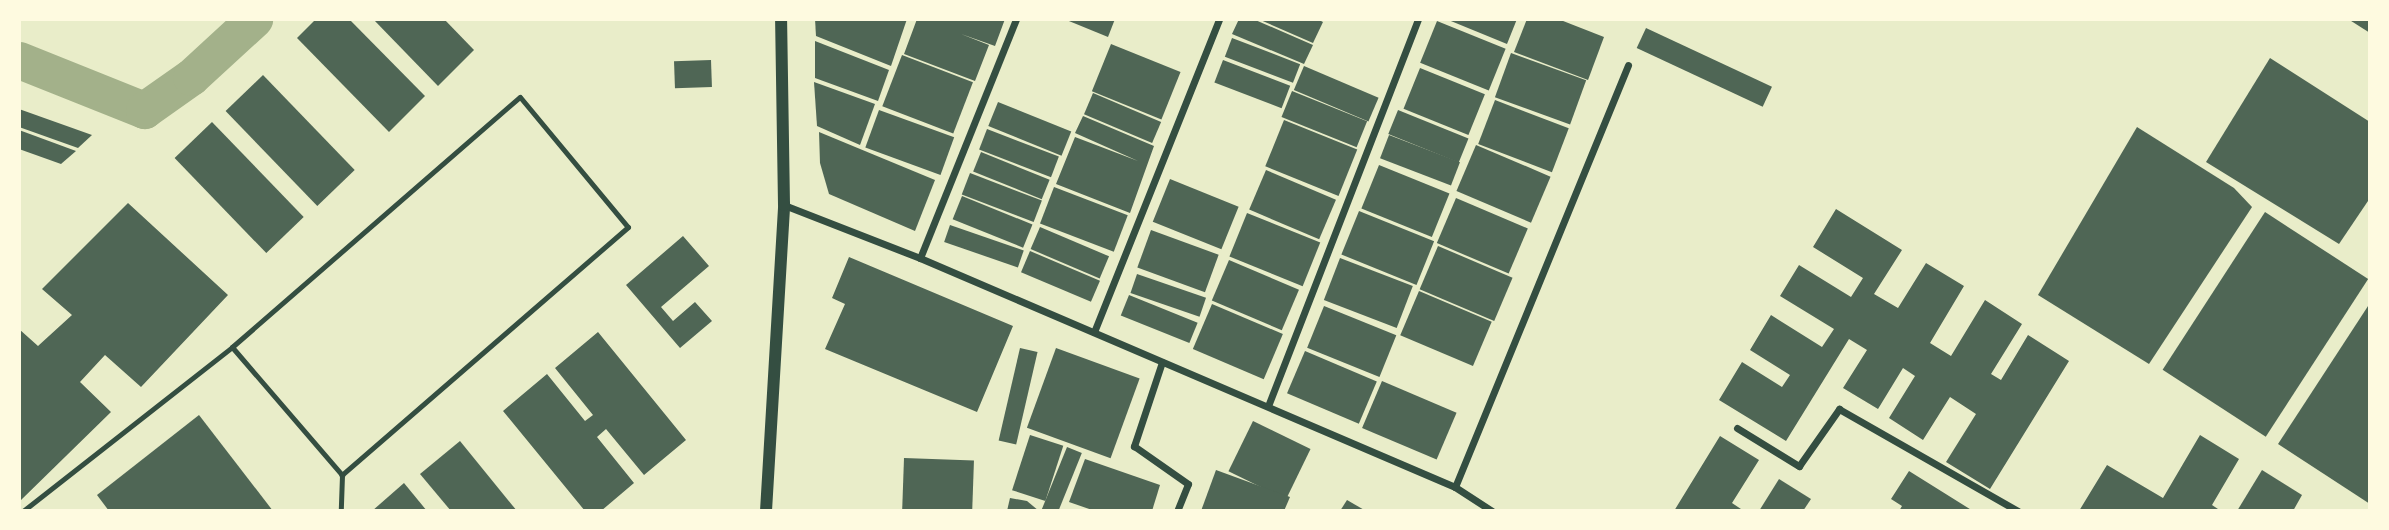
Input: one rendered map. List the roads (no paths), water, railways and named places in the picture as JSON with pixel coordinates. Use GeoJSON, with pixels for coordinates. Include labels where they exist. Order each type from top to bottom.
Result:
{"type":"FeatureCollection","features":[{"type":"Feature","properties":{"kind":"street"},"geometry":{"type":"LineString","coordinates":[[766,511],[784,205],[781,19]]}},
{"type":"Feature","properties":{"kind":"street"},"geometry":{"type":"LineString","coordinates":[[920,258],[1016,19]]}},
{"type":"Feature","properties":{"kind":"street"},"geometry":{"type":"LineString","coordinates":[[1094,332],[1219,19]]}},
{"type":"Feature","properties":{"kind":"street"},"geometry":{"type":"LineString","coordinates":[[1268,406],[1418,19]]}},
{"type":"Feature","properties":{"kind":"street"},"geometry":{"type":"LineString","coordinates":[[1455,486],[1628,65]]}},
{"type":"Feature","properties":{"kind":"street"},"geometry":{"type":"LineString","coordinates":[[784,205],[920,258],[1455,486],[1492,511]]}},
{"type":"Feature","properties":{"kind":"street"},"geometry":{"type":"LineString","coordinates":[[1162,362],[1134,446],[1188,484],[1177,511]]}},
{"type":"Feature","properties":{"kind":"street"},"geometry":{"type":"LineString","coordinates":[[1737,428],[1799,466],[1839,409],[2018,511]]}},
{"type":"Feature","properties":{"kind":"lane"},"geometry":{"type":"LineString","coordinates":[[23,511],[232,346],[520,97],[628,227],[342,475]]}},
{"type":"Feature","properties":{"kind":"lane"},"geometry":{"type":"LineString","coordinates":[[232,346],[342,475],[341,511]]}},
{"type":"Feature","properties":{"kind":"waterway"},"geometry":{"type":"LineString","coordinates":[[19,60],[144,110],[191,77],[254,19]]}}]}
